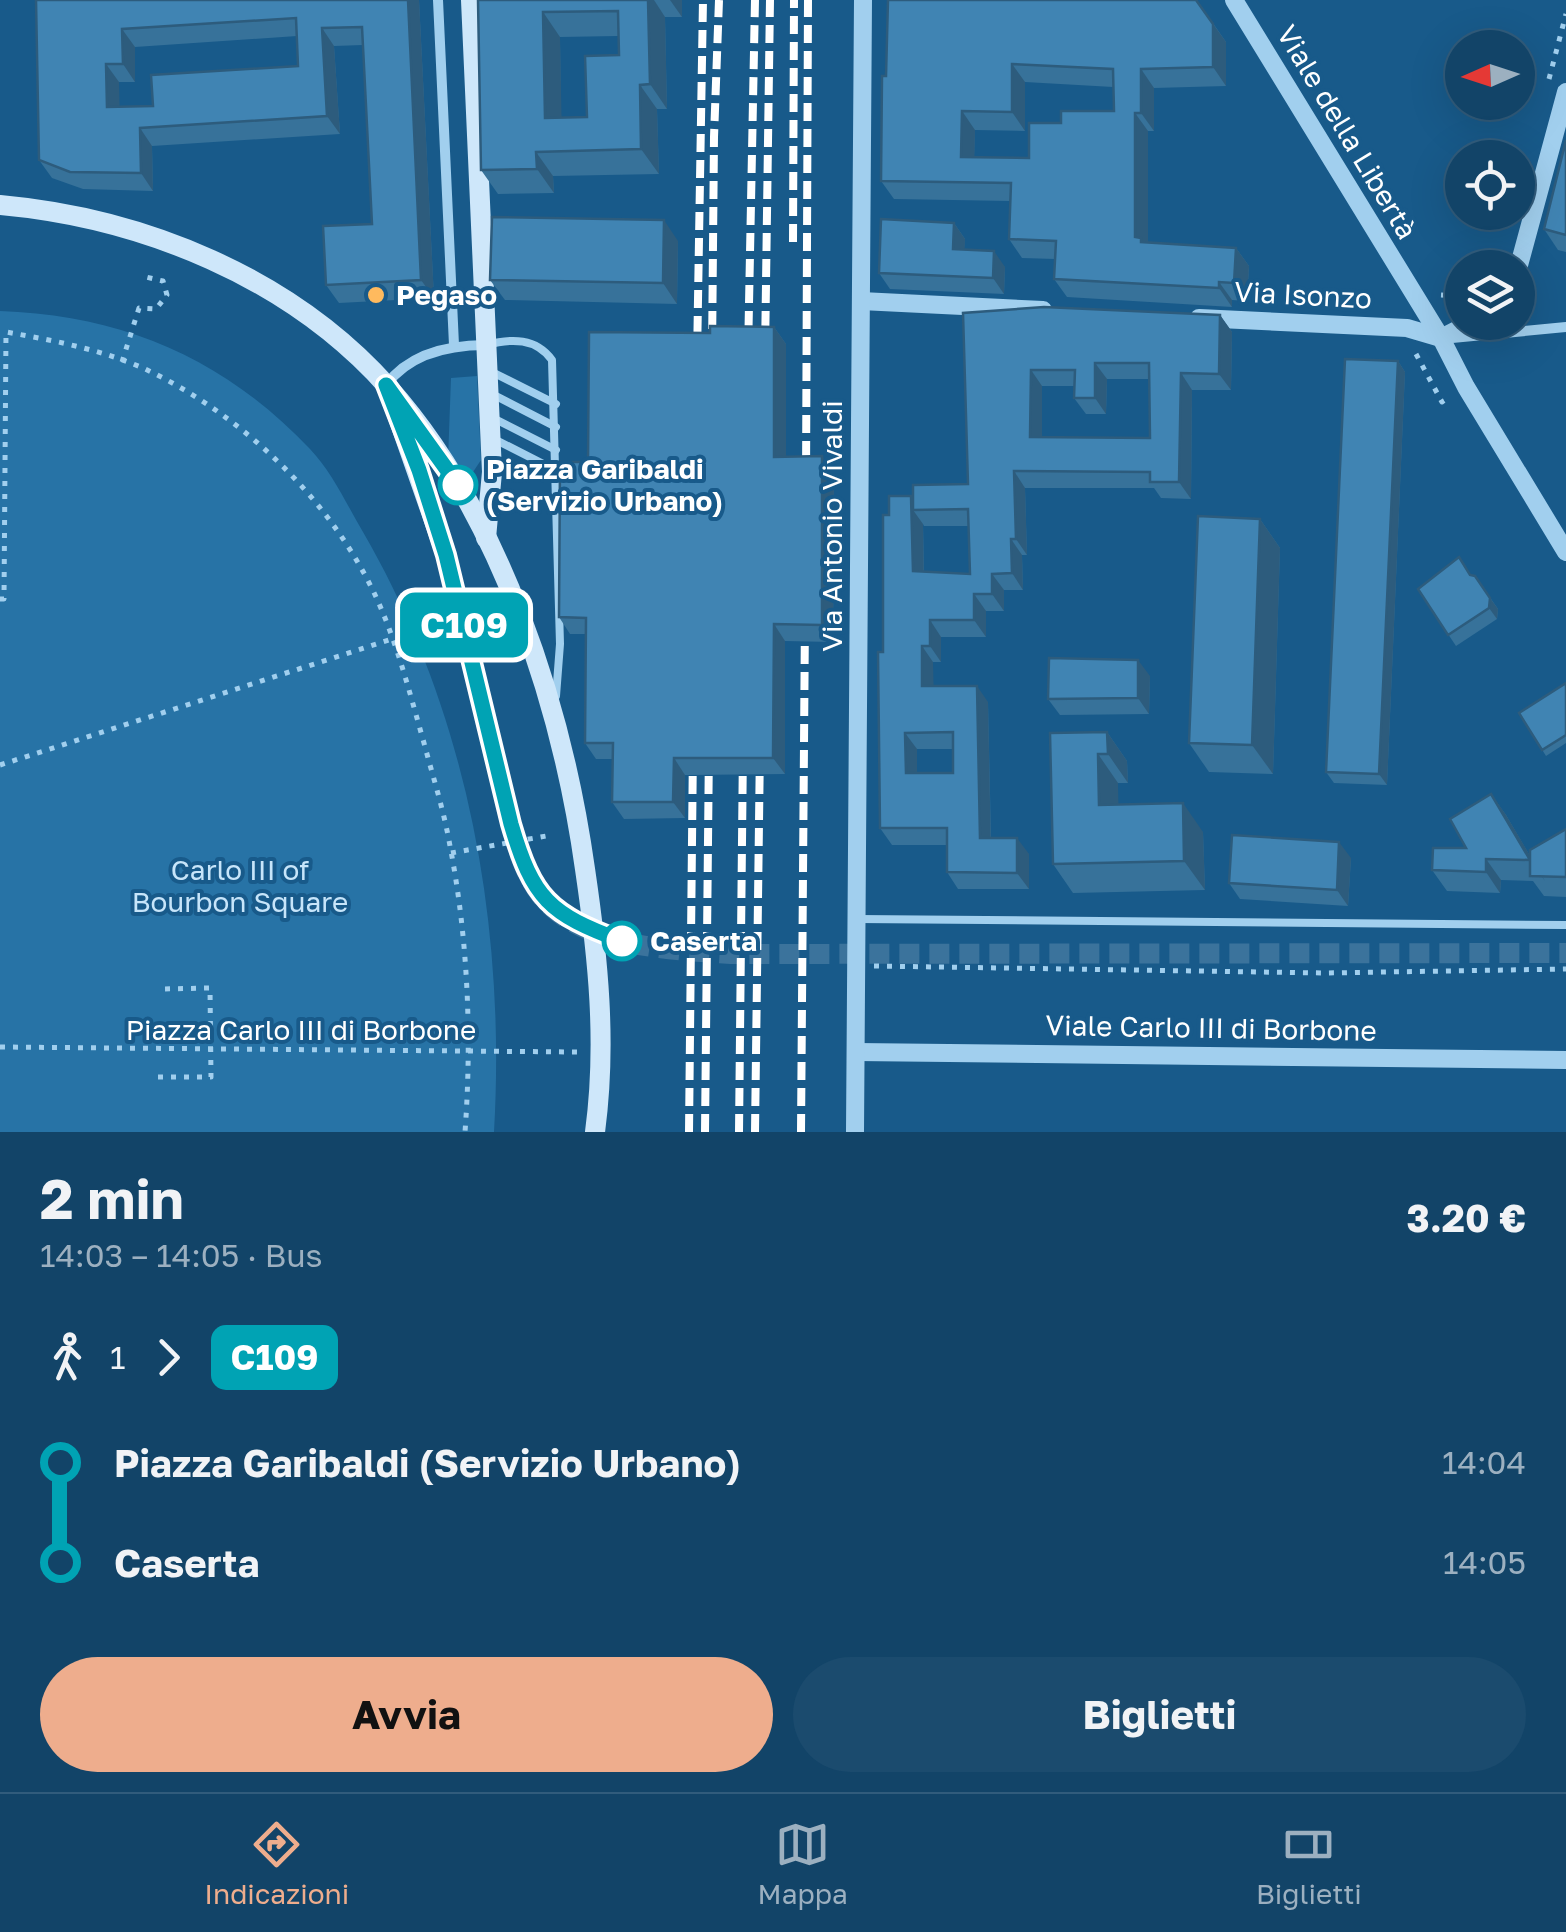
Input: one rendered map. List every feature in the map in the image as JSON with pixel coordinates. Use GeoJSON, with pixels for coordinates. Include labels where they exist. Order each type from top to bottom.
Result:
{"type":"FeatureCollection","features":[{"type":"Feature","properties":{"kind":"main road"},"geometry":{"type":"LineString","coordinates":[[471,0],[492,497],[486,538]]}},
{"type":"Feature","properties":{"kind":"main road"},"geometry":{"type":"LineString","coordinates":[[0,205],[96,219],[146,233],[250,280],[298,310],[386,385],[446,465],[486,538],[554,711],[579,825],[600,987],[596,1132]]}},
{"type":"Feature","properties":{"kind":"main road"},"geometry":{"type":"LineString","coordinates":[[386,385],[424,483],[446,555],[504,796]]}},
{"type":"Feature","properties":{"kind":"street"},"geometry":{"type":"LineString","coordinates":[[438,0],[454,345]]}},
{"type":"Feature","properties":{"kind":"street","name":"Via Antonio Vivaldi"},"geometry":{"type":"LineString","coordinates":[[854,1132],[863,0]]}},
{"type":"Feature","properties":{"kind":"street","name":"Viale della Libertà"},"geometry":{"type":"LineString","coordinates":[[1234,0],[1442,338],[1466,387],[1566,552]]}},
{"type":"Feature","properties":{"kind":"street"},"geometry":{"type":"LineString","coordinates":[[1523,250],[1566,92]]}},
{"type":"Feature","properties":{"kind":"street"},"geometry":{"type":"LineString","coordinates":[[861,300],[1067,311]]}},
{"type":"Feature","properties":{"kind":"street","name":"Via Isonzo"},"geometry":{"type":"LineString","coordinates":[[1185,317],[1408,328],[1442,338]]}},
{"type":"Feature","properties":{"kind":"street"},"geometry":{"type":"LineString","coordinates":[[1442,338],[1566,327]]}},
{"type":"Feature","properties":{"kind":"street"},"geometry":{"type":"LineString","coordinates":[[386,385],[420,357],[454,345],[486,345]]}},
{"type":"Feature","properties":{"kind":"street","name":"Viale Carlo III di Borbone"},"geometry":{"type":"LineString","coordinates":[[856,1052],[1566,1060]]}},
{"type":"Feature","properties":{"kind":"lane"},"geometry":{"type":"LineString","coordinates":[[486,345],[527,341],[543,347],[552,360],[560,644],[554,711]]}},
{"type":"Feature","properties":{"kind":"lane"},"geometry":{"type":"LineString","coordinates":[[487,370],[556,404]]}},
{"type":"Feature","properties":{"kind":"lane"},"geometry":{"type":"LineString","coordinates":[[488,392],[556,427]]}},
{"type":"Feature","properties":{"kind":"lane"},"geometry":{"type":"LineString","coordinates":[[490,426],[556,450]]}},
{"type":"Feature","properties":{"kind":"lane"},"geometry":{"type":"LineString","coordinates":[[490,426],[557,470]]}},
{"type":"Feature","properties":{"kind":"lane"},"geometry":{"type":"LineString","coordinates":[[856,918],[1566,925]]}},
{"type":"Feature","properties":{"kind":"path"},"geometry":{"type":"LineString","coordinates":[[122,362],[139,308],[156,308],[167,295],[163,280],[146,277]]}},
{"type":"Feature","properties":{"kind":"path"},"geometry":{"type":"LineString","coordinates":[[0,600],[4,600],[6,332],[41,338],[144,368],[234,424],[318,506],[353,553],[393,639],[410,688],[452,853],[462,929],[468,1051],[465,1132]]}},
{"type":"Feature","properties":{"kind":"path"},"geometry":{"type":"LineString","coordinates":[[1410,342],[1442,402],[1466,387]]}},
{"type":"Feature","properties":{"kind":"path"},"geometry":{"type":"LineString","coordinates":[[0,765],[393,639]]}},
{"type":"Feature","properties":{"kind":"path"},"geometry":{"type":"LineString","coordinates":[[452,853],[546,836]]}},
{"type":"Feature","properties":{"kind":"path"},"geometry":{"type":"LineString","coordinates":[[856,966],[1325,972],[1566,969]]}},
{"type":"Feature","properties":{"kind":"path"},"geometry":{"type":"LineString","coordinates":[[158,1077],[211,1077],[212,1049],[210,988],[161,989]]}},
{"type":"Feature","properties":{"kind":"path","name":"Piazza Carlo III di Borbone"},"geometry":{"type":"LineString","coordinates":[[0,1047],[601,1052]]}},
{"type":"Feature","properties":{"kind":"green space","name":"Carlo III of Bourbon Square"},"geometry":{"type":"Polygon","coordinates":[[[0,311],[45,314],[130,333],[207,367],[277,417],[318,458],[339,489],[399,601],[454,747],[486,899],[496,1054],[494,1132],[0,1132],[0,311]]]}},
{"type":"Feature","properties":{"kind":"green space"},"geometry":{"type":"Polygon","coordinates":[[[477,376],[481,460],[469,472],[448,460],[451,378],[477,376]]]}},
{"type":"Feature","properties":{"kind":"building"},"geometry":{"type":"Polygon","coordinates":[[[36,0],[408,0],[421,280],[326,285],[323,226],[372,224],[362,27],[322,28],[327,116],[140,128],[141,173],[70,172],[39,160],[36,0]],[[296,18],[122,29],[123,64],[106,64],[107,107],[153,106],[151,75],[298,66],[296,18]]]}},
{"type":"Feature","properties":{"kind":"building"},"geometry":{"type":"Polygon","coordinates":[[[478,0],[648,0],[650,84],[640,85],[641,149],[536,152],[537,169],[481,170],[478,0]],[[618,11],[543,12],[545,118],[587,117],[585,56],[619,55],[618,11]]]}},
{"type":"Feature","properties":{"kind":"building"},"geometry":{"type":"Polygon","coordinates":[[[888,0],[1196,0],[1213,24],[1213,67],[1141,69],[1141,113],[1135,113],[1135,237],[1141,238],[1141,242],[1236,248],[1234,283],[1219,282],[1219,288],[1054,279],[1056,241],[1009,239],[1011,183],[881,181],[882,76],[886,76],[888,0]],[[1012,64],[1012,112],[962,111],[961,157],[1029,158],[1029,123],[1061,123],[1061,111],[1114,111],[1113,69],[1012,64]]]}},
{"type":"Feature","properties":{"kind":"building"},"geometry":{"type":"Polygon","coordinates":[[[1566,140],[1566,235],[1544,229],[1566,140]]]}},
{"type":"Feature","properties":{"kind":"building"},"geometry":{"type":"Polygon","coordinates":[[[492,217],[664,220],[663,283],[490,280],[492,217]]]}},
{"type":"Feature","properties":{"kind":"building"},"geometry":{"type":"Polygon","coordinates":[[[881,219],[954,223],[953,249],[994,251],[993,278],[879,273],[881,219]]]}},
{"type":"Feature","properties":{"kind":"building"},"geometry":{"type":"Polygon","coordinates":[[[1044,307],[1220,315],[1219,374],[1181,373],[1179,482],[1150,482],[1150,472],[1014,471],[1016,539],[1011,539],[1012,573],[992,574],[992,594],[974,594],[974,620],[930,620],[930,646],[922,646],[922,686],[977,686],[980,838],[1017,838],[1017,873],[947,872],[947,828],[880,828],[878,652],[883,652],[883,515],[889,515],[889,496],[911,496],[913,571],[970,574],[968,509],[913,510],[913,485],[968,484],[963,313],[1044,307]],[[1095,363],[1095,398],[1074,398],[1075,370],[1031,370],[1030,437],[1150,438],[1149,363],[1095,363]],[[953,732],[905,733],[906,773],[953,773],[953,732]]]}},
{"type":"Feature","properties":{"kind":"building"},"geometry":{"type":"Polygon","coordinates":[[[710,326],[774,327],[774,457],[822,456],[822,625],[774,624],[773,758],[674,758],[673,802],[612,802],[613,743],[585,743],[586,618],[559,617],[560,462],[588,462],[589,332],[710,333],[710,326]]]}},
{"type":"Feature","properties":{"kind":"building"},"geometry":{"type":"Polygon","coordinates":[[[1345,359],[1398,361],[1379,774],[1326,772],[1345,359]]]}},
{"type":"Feature","properties":{"kind":"building"},"geometry":{"type":"Polygon","coordinates":[[[1198,516],[1260,519],[1252,745],[1189,743],[1198,516]]]}},
{"type":"Feature","properties":{"kind":"building"},"geometry":{"type":"Polygon","coordinates":[[[1459,557],[1490,598],[1489,608],[1448,635],[1418,589],[1459,557]]]}},
{"type":"Feature","properties":{"kind":"building"},"geometry":{"type":"Polygon","coordinates":[[[1049,658],[1138,660],[1138,698],[1048,699],[1049,658]]]}},
{"type":"Feature","properties":{"kind":"building"},"geometry":{"type":"Polygon","coordinates":[[[1566,683],[1566,735],[1542,750],[1519,713],[1566,683]]]}},
{"type":"Feature","properties":{"kind":"building"},"geometry":{"type":"Polygon","coordinates":[[[1107,732],[1108,754],[1098,754],[1099,805],[1183,803],[1184,861],[1053,864],[1050,733],[1107,732]]]}},
{"type":"Feature","properties":{"kind":"building"},"geometry":{"type":"Polygon","coordinates":[[[1491,794],[1530,860],[1486,859],[1486,872],[1432,870],[1433,848],[1466,848],[1450,819],[1491,794]]]}},
{"type":"Feature","properties":{"kind":"building"},"geometry":{"type":"Polygon","coordinates":[[[1566,829],[1566,877],[1530,876],[1530,850],[1566,829]]]}},
{"type":"Feature","properties":{"kind":"building"},"geometry":{"type":"Polygon","coordinates":[[[1232,835],[1339,842],[1337,890],[1229,883],[1232,835]]]}},
{"type":"Feature","properties":{"kind":"tunnel"},"geometry":{"type":"LineString","coordinates":[[504,796],[522,862],[542,897],[581,927],[656,948],[731,954],[1566,953]]}},
{"type":"Feature","properties":{"kind":"railway"},"geometry":{"type":"LineString","coordinates":[[697,360],[703,0]]}},
{"type":"Feature","properties":{"kind":"railway"},"geometry":{"type":"LineString","coordinates":[[712,355],[719,0]]}},
{"type":"Feature","properties":{"kind":"railway"},"geometry":{"type":"LineString","coordinates":[[748,355],[755,0]]}},
{"type":"Feature","properties":{"kind":"railway"},"geometry":{"type":"LineString","coordinates":[[765,355],[770,0]]}},
{"type":"Feature","properties":{"kind":"railway"},"geometry":{"type":"LineString","coordinates":[[793,242],[794,0]]}},
{"type":"Feature","properties":{"kind":"railway"},"geometry":{"type":"LineString","coordinates":[[806,485],[808,0]]}},
{"type":"Feature","properties":{"kind":"railway"},"geometry":{"type":"LineString","coordinates":[[801,1132],[805,615]]}},
{"type":"Feature","properties":{"kind":"railway"},"geometry":{"type":"LineString","coordinates":[[689,1132],[693,745]]}},
{"type":"Feature","properties":{"kind":"railway"},"geometry":{"type":"LineString","coordinates":[[705,1132],[709,745]]}},
{"type":"Feature","properties":{"kind":"railway"},"geometry":{"type":"LineString","coordinates":[[739,1132],[743,745]]}},
{"type":"Feature","properties":{"kind":"railway"},"geometry":{"type":"LineString","coordinates":[[755,1132],[760,745]]}},
{"type":"Feature","properties":{"kind":"bus line","name":"C109"},"geometry":{"type":"LineString","coordinates":[[458,485],[386,385],[452,578],[520,855],[543,898],[583,926],[622,941]]}},
{"type":"Feature","properties":{"kind":"place","name":"Pegaso"},"geometry":{"type":"Point","coordinates":[376,295]}},
{"type":"Feature","properties":{"kind":"place","name":"Piazza Garibaldi (Servizio Urbano)"},"geometry":{"type":"Point","coordinates":[458,485]}},
{"type":"Feature","properties":{"kind":"place","name":"Caserta"},"geometry":{"type":"Point","coordinates":[622,941]}}]}
